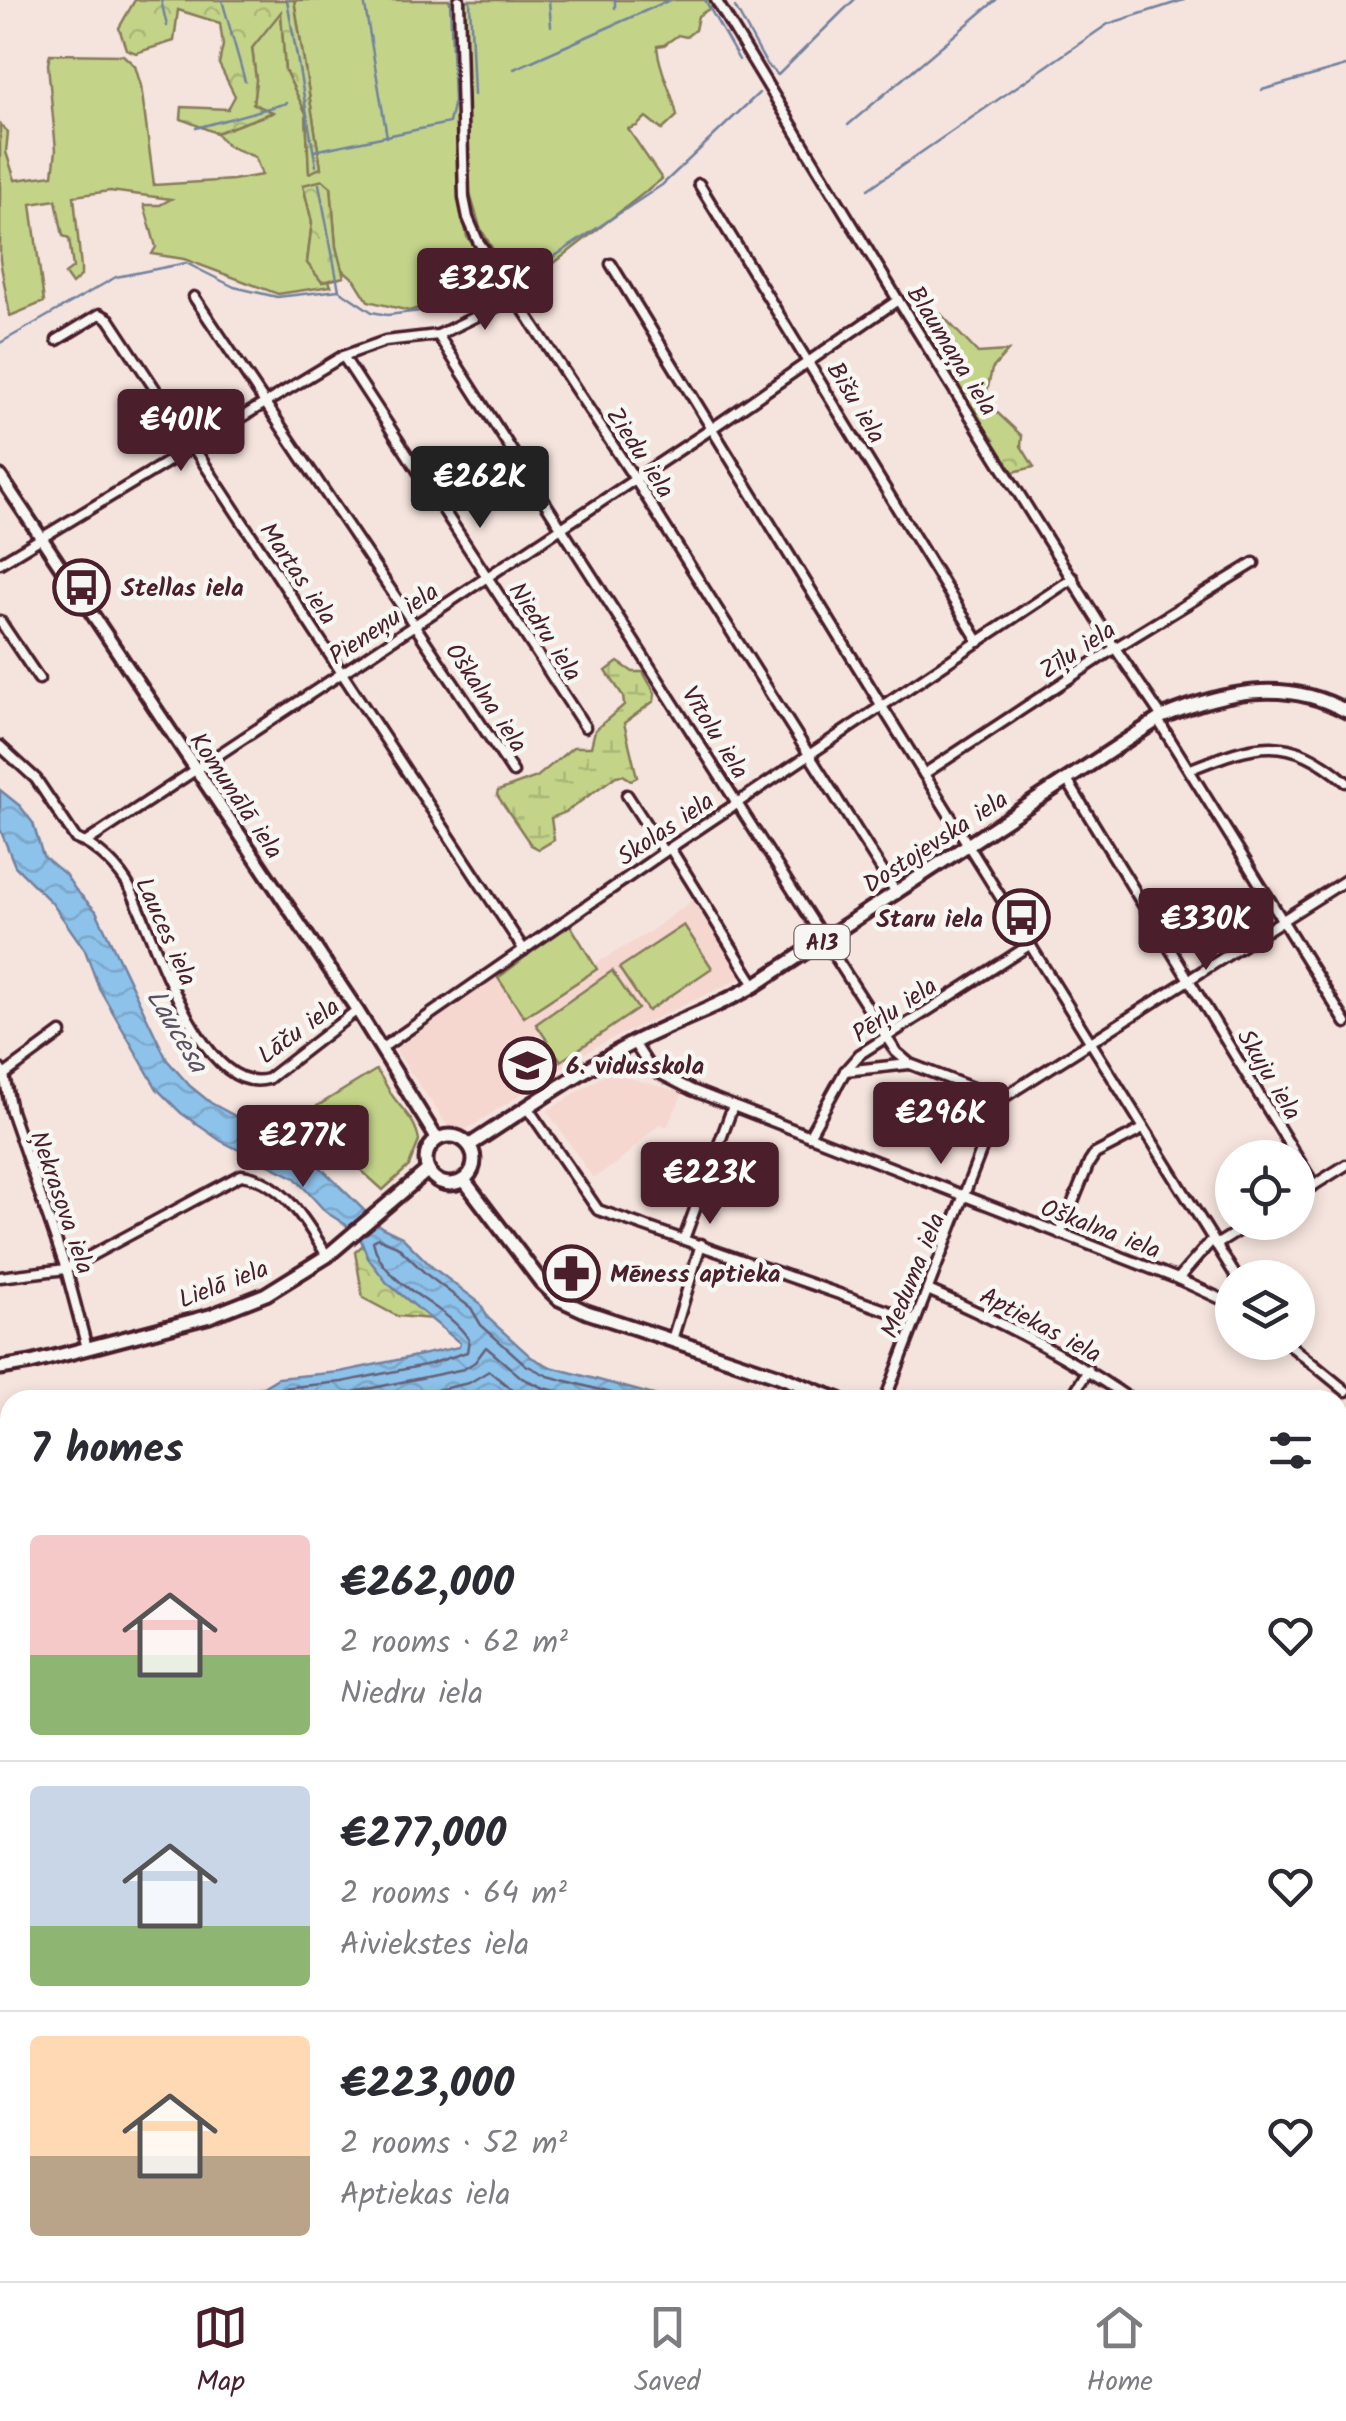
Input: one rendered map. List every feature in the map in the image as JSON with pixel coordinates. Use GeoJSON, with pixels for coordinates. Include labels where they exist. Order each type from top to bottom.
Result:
{"type":"FeatureCollection","features":[{"type":"Feature","properties":{"kind":"main road","name":"A13"},"geometry":{"type":"LineString","coordinates":[[1160,719],[1206,699],[1264,690],[1307,695],[1346,711]]}},
{"type":"Feature","properties":{"kind":"main road","name":"Dostojevska iela"},"geometry":{"type":"LineString","coordinates":[[470,1145],[634,1042],[723,1004],[755,985],[1160,719]]}},
{"type":"Feature","properties":{"kind":"main road"},"geometry":{"type":"LineString","coordinates":[[451,1135],[470,1145],[473,1168],[464,1180],[448,1184],[433,1177],[426,1156],[437,1139],[451,1135]]}},
{"type":"Feature","properties":{"kind":"main road","name":"Lielā iela"},"geometry":{"type":"LineString","coordinates":[[3,1365],[88,1348],[246,1303],[327,1256],[428,1170]]}},
{"type":"Feature","properties":{"kind":"main road"},"geometry":{"type":"LineString","coordinates":[[464,1180],[541,1282],[559,1299],[812,1390]]}},
{"type":"Feature","properties":{"kind":"street","name":"Ziedu iela"},"geometry":{"type":"LineString","coordinates":[[459,0],[464,198],[478,242],[636,479],[896,894]]}},
{"type":"Feature","properties":{"kind":"street","name":"Blaumaņa iela"},"geometry":{"type":"LineString","coordinates":[[716,0],[1346,1023]]}},
{"type":"Feature","properties":{"kind":"street","name":"Bišu iela"},"geometry":{"type":"LineString","coordinates":[[699,184],[979,642]]}},
{"type":"Feature","properties":{"kind":"street"},"geometry":{"type":"LineString","coordinates":[[611,264],[1226,1260]]}},
{"type":"Feature","properties":{"kind":"street","name":"Oškalna iela"},"geometry":{"type":"LineString","coordinates":[[194,296],[513,772]]}},
{"type":"Feature","properties":{"kind":"street"},"geometry":{"type":"LineString","coordinates":[[0,564],[344,356],[386,341],[438,335],[516,297]]}},
{"type":"Feature","properties":{"kind":"street","name":"Pieneņu iela"},"geometry":{"type":"LineString","coordinates":[[88,841],[415,627],[898,300]]}},
{"type":"Feature","properties":{"kind":"street","name":"Martas iela"},"geometry":{"type":"LineString","coordinates":[[57,340],[104,315],[524,950]]}},
{"type":"Feature","properties":{"kind":"street","name":"Vītolu iela"},"geometry":{"type":"LineString","coordinates":[[438,335],[885,1036],[910,1064],[1001,1099]]}},
{"type":"Feature","properties":{"kind":"street","name":"Niedru iela"},"geometry":{"type":"LineString","coordinates":[[344,356],[585,727]]}},
{"type":"Feature","properties":{"kind":"street","name":"Komunālā iela"},"geometry":{"type":"LineString","coordinates":[[0,476],[357,1010],[437,1139]]}},
{"type":"Feature","properties":{"kind":"street","name":"Zīļu iela"},"geometry":{"type":"LineString","coordinates":[[924,774],[1254,562]]}},
{"type":"Feature","properties":{"kind":"street","name":"Skolas iela"},"geometry":{"type":"LineString","coordinates":[[382,1048],[667,850],[1073,578]]}},
{"type":"Feature","properties":{"kind":"street"},"geometry":{"type":"LineString","coordinates":[[0,622],[39,678]]}},
{"type":"Feature","properties":{"kind":"street"},"geometry":{"type":"LineString","coordinates":[[1190,769],[1258,745],[1309,756],[1346,782]]}},
{"type":"Feature","properties":{"kind":"street","name":"Lauces iela"},"geometry":{"type":"LineString","coordinates":[[0,746],[36,779],[76,839],[88,841],[130,889],[194,1032],[238,1075],[262,1081]]}},
{"type":"Feature","properties":{"kind":"street","name":"Skuju iela"},"geometry":{"type":"LineString","coordinates":[[1067,780],[1287,1140]]}},
{"type":"Feature","properties":{"kind":"street"},"geometry":{"type":"LineString","coordinates":[[627,795],[755,985]]}},
{"type":"Feature","properties":{"kind":"street"},"geometry":{"type":"LineString","coordinates":[[1001,1099],[1346,880]]}},
{"type":"Feature","properties":{"kind":"street","name":"Pērļu iela"},"geometry":{"type":"LineString","coordinates":[[809,1136],[845,1072],[860,1054],[1030,944]]}},
{"type":"Feature","properties":{"kind":"street","name":"Lāču iela"},"geometry":{"type":"LineString","coordinates":[[262,1081],[357,1010]]}},
{"type":"Feature","properties":{"kind":"street"},"geometry":{"type":"LineString","coordinates":[[2,1072],[60,1033]]}},
{"type":"Feature","properties":{"kind":"street","name":"Oškalna iela"},"geometry":{"type":"LineString","coordinates":[[634,1042],[646,1064],[665,1078],[1215,1296]]}},
{"type":"Feature","properties":{"kind":"street"},"geometry":{"type":"LineString","coordinates":[[845,1072],[910,1064]]}},
{"type":"Feature","properties":{"kind":"street","name":"Ņekrasova iela"},"geometry":{"type":"LineString","coordinates":[[2,1072],[88,1348]]}},
{"type":"Feature","properties":{"kind":"street","name":"Meduma iela"},"geometry":{"type":"LineString","coordinates":[[889,1390],[1001,1099]]}},
{"type":"Feature","properties":{"kind":"street"},"geometry":{"type":"LineString","coordinates":[[684,1238],[733,1106]]}},
{"type":"Feature","properties":{"kind":"street"},"geometry":{"type":"LineString","coordinates":[[528,1107],[598,1210],[914,1320]]}},
{"type":"Feature","properties":{"kind":"street"},"geometry":{"type":"LineString","coordinates":[[0,1121],[14,1120]]}},
{"type":"Feature","properties":{"kind":"street"},"geometry":{"type":"LineString","coordinates":[[1060,1234],[1095,1154],[1144,1129]]}},
{"type":"Feature","properties":{"kind":"street"},"geometry":{"type":"LineString","coordinates":[[1315,1184],[1346,1165]]}},
{"type":"Feature","properties":{"kind":"street"},"geometry":{"type":"LineString","coordinates":[[0,1277],[66,1269],[241,1175],[260,1180],[291,1205],[311,1228],[327,1256]]}},
{"type":"Feature","properties":{"kind":"street"},"geometry":{"type":"LineString","coordinates":[[1178,1279],[1218,1240]]}},
{"type":"Feature","properties":{"kind":"street"},"geometry":{"type":"LineString","coordinates":[[672,1340],[700,1244]]}},
{"type":"Feature","properties":{"kind":"street","name":"Aptiekas iela"},"geometry":{"type":"LineString","coordinates":[[928,1290],[1007,1324],[1117,1390]]}},
{"type":"Feature","properties":{"kind":"street"},"geometry":{"type":"LineString","coordinates":[[1308,1360],[1346,1390]]}},
{"type":"Feature","properties":{"kind":"street"},"geometry":{"type":"LineString","coordinates":[[1076,1390],[1088,1370]]}},
{"type":"Feature","properties":{"kind":"shaded area"},"geometry":{"type":"Polygon","coordinates":[[[696,897],[746,976],[597,1046],[459,1134],[451,1131],[396,1051],[402,1041],[569,927],[593,965],[648,933],[696,897]]]}},
{"type":"Feature","properties":{"kind":"shaded area"},"geometry":{"type":"Polygon","coordinates":[[[609,1072],[683,1093],[667,1127],[659,1124],[618,1163],[593,1178],[547,1111],[609,1072]]]}},
{"type":"Feature","properties":{"kind":"green space"},"geometry":{"type":"Polygon","coordinates":[[[135,0],[294,0],[321,168],[309,173],[306,113],[285,70],[281,12],[252,48],[256,80],[253,104],[273,112],[216,133],[181,119],[182,107],[228,109],[235,96],[219,64],[223,45],[220,23],[178,10],[174,41],[136,53],[126,49],[119,28],[135,0]]]}},
{"type":"Feature","properties":{"kind":"green space"},"geometry":{"type":"Polygon","coordinates":[[[294,0],[455,0],[458,190],[467,237],[499,278],[496,284],[409,311],[368,301],[355,280],[341,268],[331,187],[303,185],[312,222],[307,263],[322,282],[329,281],[331,286],[278,294],[184,259],[152,254],[156,247],[144,205],[160,205],[171,199],[110,191],[74,196],[81,276],[72,284],[65,274],[73,268],[69,238],[63,236],[56,200],[31,204],[44,302],[10,316],[0,260],[0,124],[8,132],[6,152],[15,180],[53,175],[56,150],[50,54],[123,55],[135,66],[154,185],[262,175],[255,157],[228,146],[216,133],[272,113],[253,104],[256,80],[252,48],[281,10],[285,70],[306,113],[309,171],[321,168],[294,0]]]}},
{"type":"Feature","properties":{"kind":"green space"},"geometry":{"type":"Polygon","coordinates":[[[465,0],[712,0],[715,5],[698,16],[695,30],[686,37],[678,35],[657,46],[677,116],[662,130],[646,117],[628,129],[662,179],[517,292],[480,227],[468,187],[465,0]]]}},
{"type":"Feature","properties":{"kind":"green space"},"geometry":{"type":"Polygon","coordinates":[[[323,180],[331,187],[336,247],[344,277],[322,282],[307,263],[312,222],[303,185],[323,180]]]}},
{"type":"Feature","properties":{"kind":"green space"},"geometry":{"type":"Polygon","coordinates":[[[941,314],[978,353],[1008,351],[992,369],[985,401],[1022,436],[1021,446],[1034,467],[1013,472],[916,321],[941,314]]]}},
{"type":"Feature","properties":{"kind":"green space"},"geometry":{"type":"Polygon","coordinates":[[[618,662],[633,672],[643,672],[655,693],[654,701],[624,723],[637,777],[631,780],[616,776],[566,812],[551,818],[554,840],[539,849],[531,845],[498,791],[537,777],[573,747],[591,747],[595,730],[624,705],[623,696],[606,671],[618,662]]]}},
{"type":"Feature","properties":{"kind":"green space"},"geometry":{"type":"Polygon","coordinates":[[[569,923],[597,969],[524,1017],[498,978],[569,923]]]}},
{"type":"Feature","properties":{"kind":"green space"},"geometry":{"type":"Polygon","coordinates":[[[684,925],[712,968],[648,1011],[619,968],[684,925]]]}},
{"type":"Feature","properties":{"kind":"green space"},"geometry":{"type":"Polygon","coordinates":[[[612,971],[638,1009],[561,1061],[536,1024],[612,971]]]}},
{"type":"Feature","properties":{"kind":"green space"},"geometry":{"type":"Polygon","coordinates":[[[376,1070],[413,1123],[419,1141],[409,1166],[383,1190],[301,1116],[376,1070]]]}},
{"type":"Feature","properties":{"kind":"green space"},"geometry":{"type":"Polygon","coordinates":[[[363,1245],[394,1289],[432,1319],[397,1316],[363,1298],[355,1252],[363,1245]]]}},
{"type":"Feature","properties":{"kind":"water"},"geometry":{"type":"Polygon","coordinates":[[[0,790],[33,823],[43,856],[65,874],[96,911],[167,1060],[190,1086],[211,1103],[309,1156],[381,1227],[402,1237],[432,1267],[480,1303],[488,1318],[531,1357],[551,1367],[635,1390],[244,1390],[263,1387],[278,1378],[340,1372],[459,1347],[460,1343],[387,1283],[368,1258],[361,1240],[326,1212],[295,1178],[221,1141],[181,1113],[157,1089],[99,988],[85,950],[52,903],[15,866],[0,829],[0,790]]]}},
{"type":"Feature","properties":{"kind":"waterway"},"geometry":{"type":"LineString","coordinates":[[161,0],[167,26]]}},
{"type":"Feature","properties":{"kind":"waterway"},"geometry":{"type":"LineString","coordinates":[[222,0],[245,81]]}},
{"type":"Feature","properties":{"kind":"waterway"},"geometry":{"type":"LineString","coordinates":[[287,0],[316,166]]}},
{"type":"Feature","properties":{"kind":"waterway"},"geometry":{"type":"LineString","coordinates":[[364,0],[387,137]]}},
{"type":"Feature","properties":{"kind":"waterway"},"geometry":{"type":"LineString","coordinates":[[314,151],[449,123],[454,101],[450,0]]}},
{"type":"Feature","properties":{"kind":"waterway"},"geometry":{"type":"LineString","coordinates":[[470,0],[474,95]]}},
{"type":"Feature","properties":{"kind":"waterway"},"geometry":{"type":"LineString","coordinates":[[549,0],[551,26]]}},
{"type":"Feature","properties":{"kind":"waterway"},"geometry":{"type":"LineString","coordinates":[[615,0],[615,8]]}},
{"type":"Feature","properties":{"kind":"waterway"},"geometry":{"type":"LineString","coordinates":[[514,69],[670,0]]}},
{"type":"Feature","properties":{"kind":"waterway"},"geometry":{"type":"LineString","coordinates":[[705,0],[739,60]]}},
{"type":"Feature","properties":{"kind":"waterway"},"geometry":{"type":"LineString","coordinates":[[735,7],[767,65],[778,75],[854,0]]}},
{"type":"Feature","properties":{"kind":"waterway"},"geometry":{"type":"LineString","coordinates":[[848,125],[996,0]]}},
{"type":"Feature","properties":{"kind":"waterway"},"geometry":{"type":"LineString","coordinates":[[868,189],[1108,24],[1184,0]]}},
{"type":"Feature","properties":{"kind":"waterway"},"geometry":{"type":"LineString","coordinates":[[1262,90],[1346,66]]}},
{"type":"Feature","properties":{"kind":"waterway"},"geometry":{"type":"LineString","coordinates":[[522,278],[662,185],[759,93]]}},
{"type":"Feature","properties":{"kind":"waterway"},"geometry":{"type":"LineString","coordinates":[[196,128],[287,103]]}},
{"type":"Feature","properties":{"kind":"waterway"},"geometry":{"type":"LineString","coordinates":[[319,184],[339,290]]}},
{"type":"Feature","properties":{"kind":"waterway"},"geometry":{"type":"LineString","coordinates":[[0,343],[116,277],[186,263],[234,287],[277,297],[339,290],[372,312],[387,315],[421,311],[495,287]]}},
{"type":"Feature","properties":{"kind":"place","name":"Stellas iela"},"geometry":{"type":"Point","coordinates":[82,587]}},
{"type":"Feature","properties":{"kind":"place","name":"Staru iela"},"geometry":{"type":"Point","coordinates":[1022,918]}},
{"type":"Feature","properties":{"kind":"place","name":"6. vidusskola"},"geometry":{"type":"Point","coordinates":[527,1065]}},
{"type":"Feature","properties":{"kind":"place","name":"Mēness aptieka"},"geometry":{"type":"Point","coordinates":[571,1273]}},
{"type":"Feature","properties":{"kind":"water label","name":"Laucesa"},"geometry":{"type":"Point","coordinates":[178,1030]}}]}
